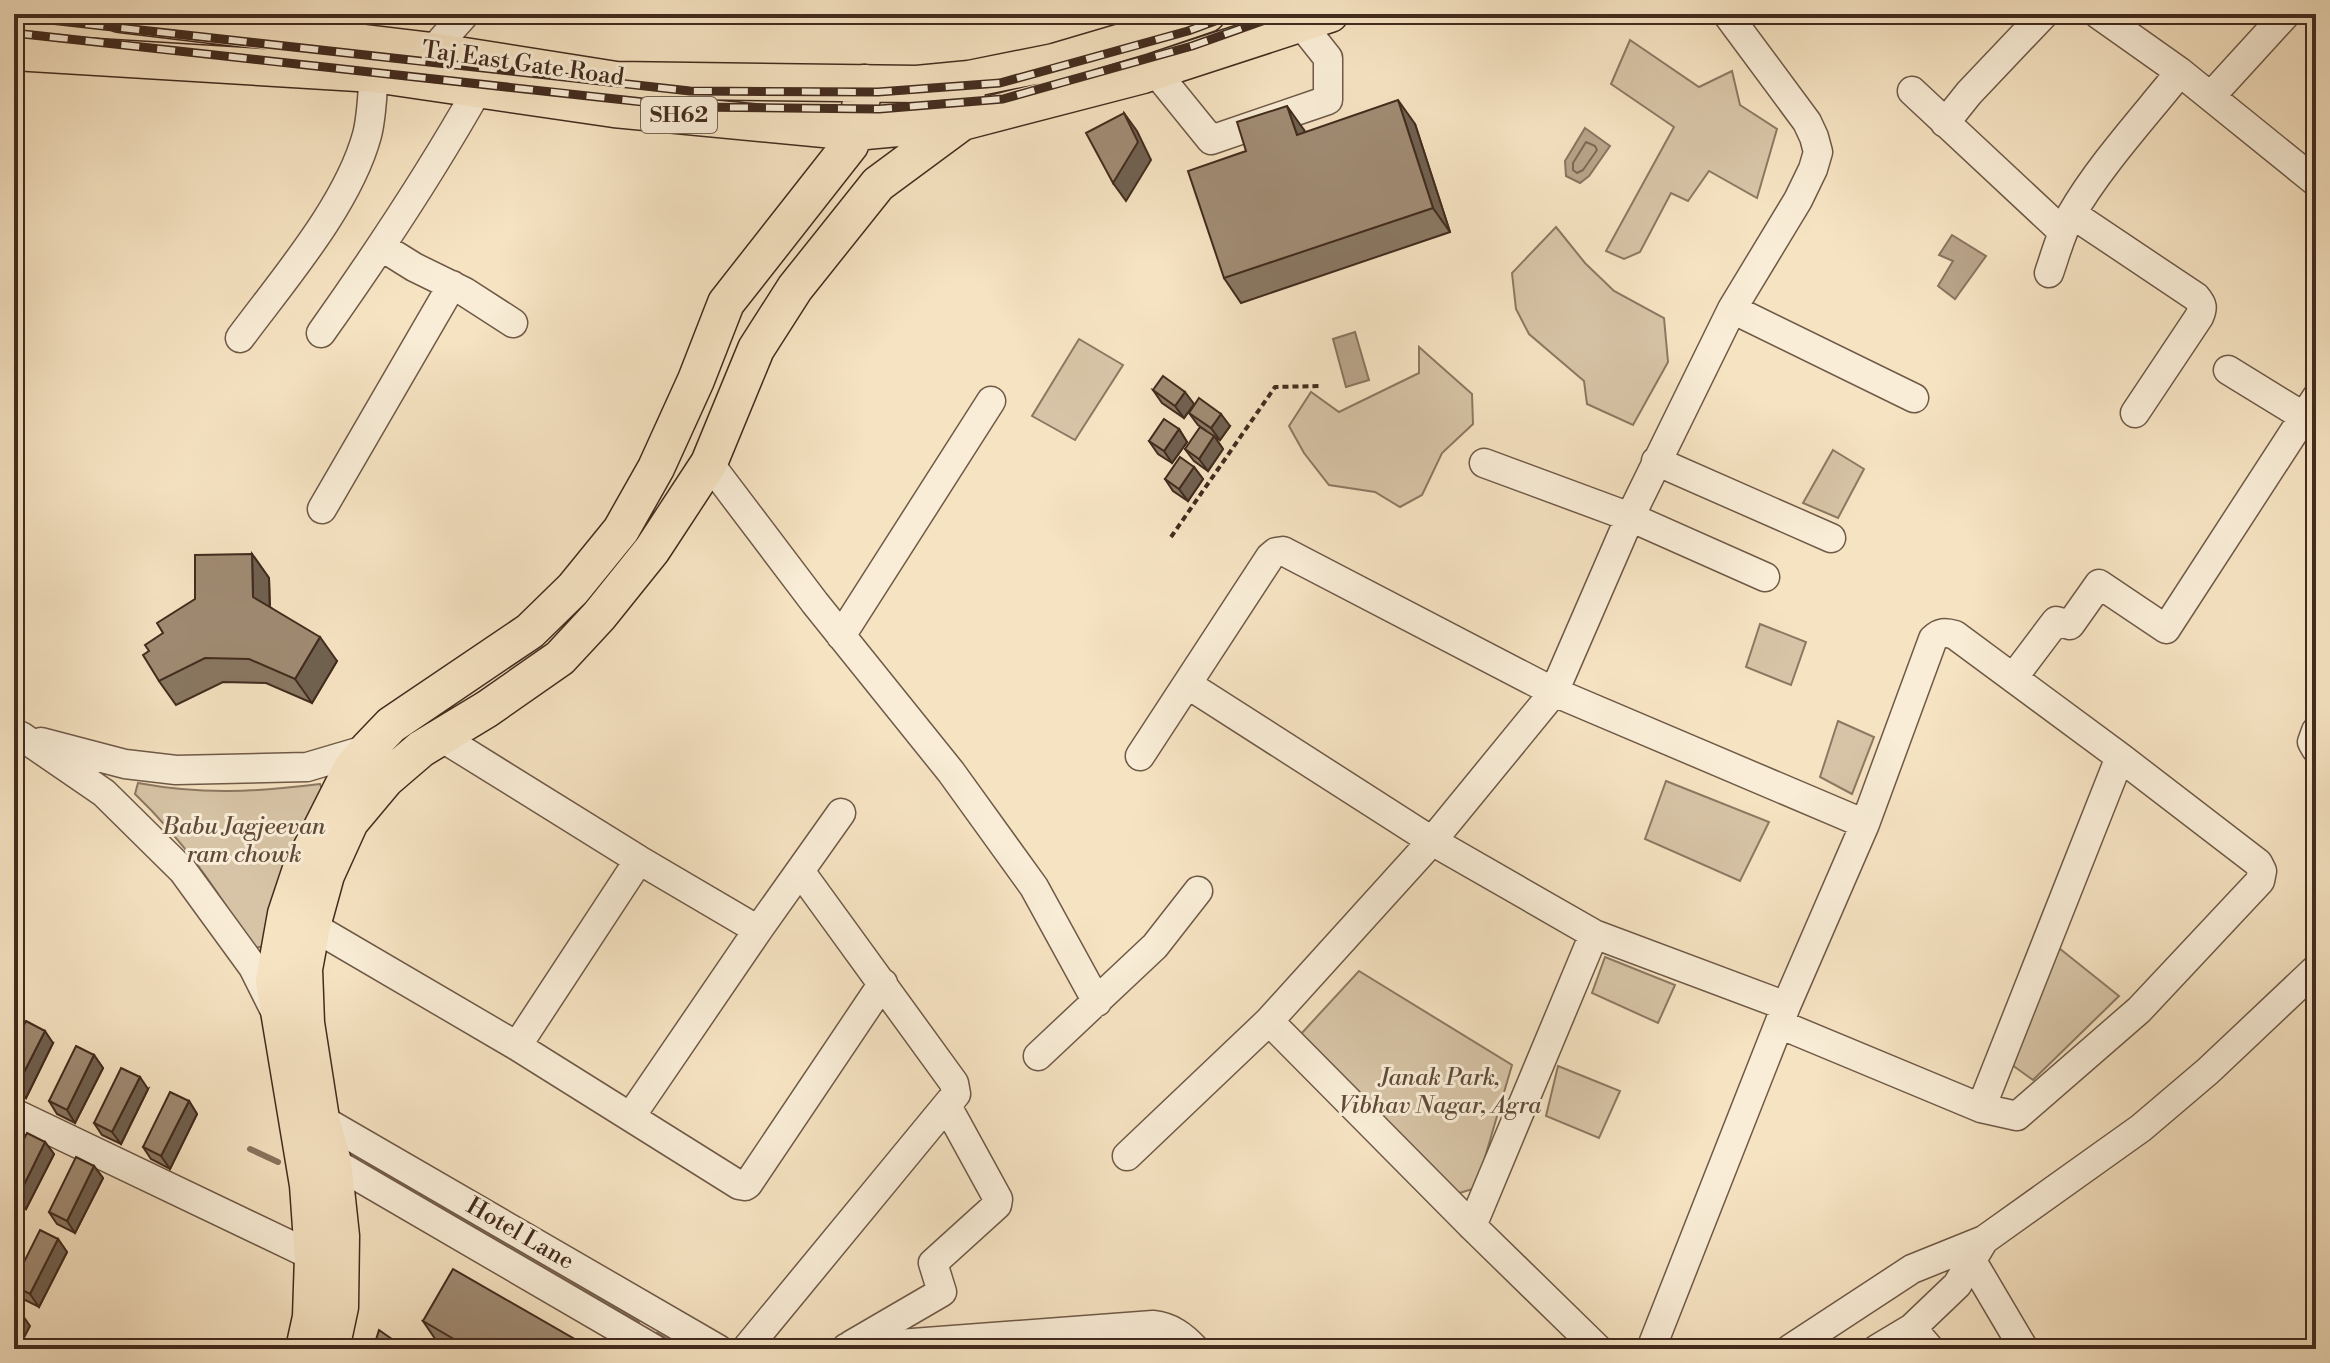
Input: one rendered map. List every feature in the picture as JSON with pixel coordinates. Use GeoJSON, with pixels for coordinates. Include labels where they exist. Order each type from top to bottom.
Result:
{"type":"FeatureCollection","features":[{"type":"Feature","properties":{"kind":"main road","name":"Taj East Gate Road"},"geometry":{"type":"LineString","coordinates":[[120,14],[258,22],[429,67],[616,80],[917,84],[969,79],[1054,62],[1207,14]]}},
{"type":"Feature","properties":{"kind":"main road","name":"SH62"},"geometry":{"type":"LineString","coordinates":[[14,52],[374,74],[429,67],[478,89],[614,109],[855,132],[962,122],[1155,71],[1316,19]]}},
{"type":"Feature","properties":{"kind":"main road"},"geometry":{"type":"LineString","coordinates":[[331,1349],[340,1307],[341,1236],[333,1162],[321,1119],[306,1023],[304,969],[326,875],[350,822],[386,779],[421,749],[487,709],[560,658],[599,616],[652,550],[709,463],[756,349],[795,288],[878,184],[962,122],[969,79]]}},
{"type":"Feature","properties":{"kind":"main road"},"geometry":{"type":"LineString","coordinates":[[304,1349],[311,1317],[313,1256],[308,1185],[274,981],[286,914],[301,869],[352,768],[368,749],[391,725],[530,631],[573,589],[621,530],[656,468],[696,380],[726,303],[850,145],[865,83]]}},
{"type":"Feature","properties":{"kind":"street"},"geometry":{"type":"LineString","coordinates":[[429,67],[465,14]]}},
{"type":"Feature","properties":{"kind":"street"},"geometry":{"type":"LineString","coordinates":[[1127,1156],[1269,1021],[1432,841],[1554,692],[1656,461],[1732,309],[1798,200],[1818,152],[1807,122],[1727,14]]}},
{"type":"Feature","properties":{"kind":"street"},"geometry":{"type":"LineString","coordinates":[[1945,123],[1969,93],[2044,14]]}},
{"type":"Feature","properties":{"kind":"street"},"geometry":{"type":"LineString","coordinates":[[2098,14],[2180,72],[2316,182]]}},
{"type":"Feature","properties":{"kind":"street"},"geometry":{"type":"LineString","coordinates":[[2211,96],[2286,14]]}},
{"type":"Feature","properties":{"kind":"street"},"geometry":{"type":"LineString","coordinates":[[1155,71],[1211,140],[1328,100],[1328,58],[1316,19]]}},
{"type":"Feature","properties":{"kind":"street"},"geometry":{"type":"LineString","coordinates":[[2049,273],[2067,223],[2093,182],[2180,72]]}},
{"type":"Feature","properties":{"kind":"street"},"geometry":{"type":"LineString","coordinates":[[240,338],[308,245],[354,175],[368,133],[374,74]]}},
{"type":"Feature","properties":{"kind":"street"},"geometry":{"type":"LineString","coordinates":[[321,333],[435,165],[478,89]]}},
{"type":"Feature","properties":{"kind":"street"},"geometry":{"type":"LineString","coordinates":[[1912,91],[1945,123],[2067,223],[2202,303],[2199,317],[2135,413]]}},
{"type":"Feature","properties":{"kind":"street"},"geometry":{"type":"LineString","coordinates":[[382,247],[513,323]]}},
{"type":"Feature","properties":{"kind":"street"},"geometry":{"type":"LineString","coordinates":[[322,509],[452,285]]}},
{"type":"Feature","properties":{"kind":"street"},"geometry":{"type":"LineString","coordinates":[[1732,309],[1914,398]]}},
{"type":"Feature","properties":{"kind":"street"},"geometry":{"type":"LineString","coordinates":[[2013,678],[2056,621],[2070,625],[2099,584],[2166,629],[2312,413],[2228,370]]}},
{"type":"Feature","properties":{"kind":"street"},"geometry":{"type":"LineString","coordinates":[[841,636],[991,401]]}},
{"type":"Feature","properties":{"kind":"street"},"geometry":{"type":"LineString","coordinates":[[1656,461],[1831,538]]}},
{"type":"Feature","properties":{"kind":"street"},"geometry":{"type":"LineString","coordinates":[[709,463],[841,636],[951,772],[1034,887],[1097,1002]]}},
{"type":"Feature","properties":{"kind":"street"},"geometry":{"type":"LineString","coordinates":[[1484,463],[1630,517],[1765,577]]}},
{"type":"Feature","properties":{"kind":"street"},"geometry":{"type":"LineString","coordinates":[[1140,756],[1270,557],[1283,551],[1554,692],[1865,824]]}},
{"type":"Feature","properties":{"kind":"street"},"geometry":{"type":"LineString","coordinates":[[1187,684],[1432,841],[1594,934],[1783,1015],[1981,1108],[2012,1116],[2021,1114],[2139,1010],[2260,881],[2262,871],[2258,863],[1955,635],[1939,634],[1933,639],[1865,824],[1783,1015],[1651,1349]]}},
{"type":"Feature","properties":{"kind":"street"},"geometry":{"type":"LineString","coordinates":[[2316,731],[2312,742],[2316,749]]}},
{"type":"Feature","properties":{"kind":"street"},"geometry":{"type":"LineString","coordinates":[[17,735],[125,764],[176,770],[307,767],[368,749]]}},
{"type":"Feature","properties":{"kind":"street"},"geometry":{"type":"LineString","coordinates":[[17,735],[104,793],[183,871],[253,967],[279,1018]]}},
{"type":"Feature","properties":{"kind":"street"},"geometry":{"type":"LineString","coordinates":[[441,737],[758,930]]}},
{"type":"Feature","properties":{"kind":"street"},"geometry":{"type":"LineString","coordinates":[[1981,1108],[2120,757]]}},
{"type":"Feature","properties":{"kind":"street"},"geometry":{"type":"LineString","coordinates":[[631,1116],[841,813]]}},
{"type":"Feature","properties":{"kind":"street"},"geometry":{"type":"LineString","coordinates":[[517,1046],[639,860]]}},
{"type":"Feature","properties":{"kind":"street"},"geometry":{"type":"LineString","coordinates":[[746,1349],[956,1094],[954,1083],[800,871]]}},
{"type":"Feature","properties":{"kind":"street"},"geometry":{"type":"LineString","coordinates":[[1038,1056],[1155,946],[1198,891]]}},
{"type":"Feature","properties":{"kind":"street"},"geometry":{"type":"LineString","coordinates":[[312,926],[517,1046],[745,1186],[883,983]]}},
{"type":"Feature","properties":{"kind":"street"},"geometry":{"type":"LineString","coordinates":[[1472,1226],[1594,934]]}},
{"type":"Feature","properties":{"kind":"street"},"geometry":{"type":"LineString","coordinates":[[1790,1349],[1912,1269],[1978,1250],[2141,1128],[2208,1071],[2316,969]]}},
{"type":"Feature","properties":{"kind":"street"},"geometry":{"type":"LineString","coordinates":[[1269,1021],[1598,1349]]}},
{"type":"Feature","properties":{"kind":"street"},"geometry":{"type":"LineString","coordinates":[[846,1349],[942,1292],[933,1263],[997,1205],[998,1199],[947,1106]]}},
{"type":"Feature","properties":{"kind":"street"},"geometry":{"type":"LineString","coordinates":[[14,1113],[313,1256]]}},
{"type":"Feature","properties":{"kind":"street","name":"Hotel Lane"},"geometry":{"type":"LineString","coordinates":[[321,1119],[674,1338],[718,1349]]}},
{"type":"Feature","properties":{"kind":"street","name":"Hotel Lane"},"geometry":{"type":"LineString","coordinates":[[333,1162],[654,1349]]}},
{"type":"Feature","properties":{"kind":"street"},"geometry":{"type":"LineString","coordinates":[[1877,1349],[1912,1328],[1957,1285],[1978,1250]]}},
{"type":"Feature","properties":{"kind":"street"},"geometry":{"type":"LineString","coordinates":[[1978,1250],[2024,1349]]}},
{"type":"Feature","properties":{"kind":"street"},"geometry":{"type":"LineString","coordinates":[[846,1349],[1153,1325],[1170,1328],[1195,1349]]}},
{"type":"Feature","properties":{"kind":"street"},"geometry":{"type":"LineString","coordinates":[[1912,1328],[1930,1349]]}},
{"type":"Feature","properties":{"kind":"path"},"geometry":{"type":"LineString","coordinates":[[1171,537],[1275,387],[1320,386]]}},
{"type":"Feature","properties":{"kind":"green space"},"geometry":{"type":"Polygon","coordinates":[[[1630,40],[1699,87],[1732,71],[1740,105],[1777,129],[1757,198],[1709,171],[1688,201],[1671,193],[1640,252],[1624,259],[1606,251],[1674,127],[1611,84],[1630,40]]]}},
{"type":"Feature","properties":{"kind":"green space"},"geometry":{"type":"Polygon","coordinates":[[[1556,227],[1585,263],[1614,291],[1664,318],[1668,362],[1633,425],[1587,404],[1584,381],[1529,334],[1516,309],[1512,273],[1556,227]]]}},
{"type":"Feature","properties":{"kind":"green space"},"geometry":{"type":"Polygon","coordinates":[[[1079,339],[1123,365],[1075,440],[1032,416],[1079,339]]]}},
{"type":"Feature","properties":{"kind":"green space"},"geometry":{"type":"Polygon","coordinates":[[[1419,347],[1472,394],[1473,424],[1442,453],[1422,495],[1400,507],[1375,492],[1329,485],[1304,453],[1289,426],[1311,392],[1339,412],[1419,373],[1419,347]]]}},
{"type":"Feature","properties":{"kind":"green space"},"geometry":{"type":"Polygon","coordinates":[[[1833,450],[1864,469],[1838,518],[1803,503],[1833,450]]]}},
{"type":"Feature","properties":{"kind":"green space"},"geometry":{"type":"Polygon","coordinates":[[[1760,624],[1806,642],[1791,685],[1746,667],[1760,624]]]}},
{"type":"Feature","properties":{"kind":"green space"},"geometry":{"type":"Polygon","coordinates":[[[1838,721],[1874,737],[1852,794],[1820,777],[1838,721]]]}},
{"type":"Feature","properties":{"kind":"green space"},"geometry":{"type":"Polygon","coordinates":[[[1666,781],[1769,822],[1740,881],[1645,839],[1666,781]]]}},
{"type":"Feature","properties":{"kind":"green space","name":"Babu Jagjeevan ram chowk"},"geometry":{"type":"Polygon","coordinates":[[[138,783],[229,791],[320,784],[324,794],[267,946],[253,948],[199,867],[135,794],[138,783]]]}},
{"type":"Feature","properties":{"kind":"green space"},"geometry":{"type":"Polygon","coordinates":[[[2059,948],[2119,996],[2033,1080],[2012,1065],[2059,948]]]}},
{"type":"Feature","properties":{"kind":"green space"},"geometry":{"type":"Polygon","coordinates":[[[1605,957],[1675,985],[1658,1023],[1592,993],[1605,957]]]}},
{"type":"Feature","properties":{"kind":"green space","name":"Janak Park, Vibhav Nagar, Agra"},"geometry":{"type":"Polygon","coordinates":[[[1359,971],[1512,1065],[1476,1188],[1456,1194],[1300,1035],[1359,971]]]}},
{"type":"Feature","properties":{"kind":"green space"},"geometry":{"type":"Polygon","coordinates":[[[1558,1066],[1620,1091],[1599,1138],[1546,1116],[1558,1066]]]}},
{"type":"Feature","properties":{"kind":"water"},"geometry":{"type":"Polygon","coordinates":[[[1585,128],[1610,146],[1589,176],[1580,183],[1566,176],[1565,161],[1585,128]]]}},
{"type":"Feature","properties":{"kind":"water"},"geometry":{"type":"Polygon","coordinates":[[[1952,235],[1986,256],[1955,299],[1938,286],[1953,261],[1939,255],[1952,235]]]}},
{"type":"Feature","properties":{"kind":"water"},"geometry":{"type":"Polygon","coordinates":[[[1355,332],[1369,380],[1346,387],[1333,339],[1355,332]]]}},
{"type":"Feature","properties":{"kind":"building"},"geometry":{"type":"Polygon","coordinates":[[[1398,100],[1433,208],[1224,278],[1188,171],[1246,151],[1237,122],[1287,106],[1297,135],[1398,100]]]}},
{"type":"Feature","properties":{"kind":"building"},"geometry":{"type":"Polygon","coordinates":[[[1124,113],[1138,142],[1113,183],[1086,133],[1124,113]]]}},
{"type":"Feature","properties":{"kind":"building"},"geometry":{"type":"Polygon","coordinates":[[[1163,376],[1185,392],[1175,406],[1153,390],[1163,376]]]}},
{"type":"Feature","properties":{"kind":"building"},"geometry":{"type":"Polygon","coordinates":[[[1199,398],[1221,414],[1211,428],[1189,413],[1199,398]]]}},
{"type":"Feature","properties":{"kind":"building"},"geometry":{"type":"Polygon","coordinates":[[[1164,419],[1179,429],[1164,451],[1149,441],[1164,419]]]}},
{"type":"Feature","properties":{"kind":"building"},"geometry":{"type":"Polygon","coordinates":[[[1200,427],[1214,436],[1199,459],[1185,449],[1200,427]]]}},
{"type":"Feature","properties":{"kind":"building"},"geometry":{"type":"Polygon","coordinates":[[[1180,457],[1194,467],[1179,489],[1165,479],[1180,457]]]}},
{"type":"Feature","properties":{"kind":"building"},"geometry":{"type":"Polygon","coordinates":[[[252,554],[253,597],[320,637],[295,679],[249,659],[205,658],[159,681],[143,655],[149,651],[145,645],[163,633],[157,623],[195,599],[195,555],[252,554]]]}},
{"type":"Feature","properties":{"kind":"building"},"geometry":{"type":"Polygon","coordinates":[[[26,1021],[45,1031],[17,1086],[14,1084],[14,1046],[26,1021]]]}},
{"type":"Feature","properties":{"kind":"building"},"geometry":{"type":"Polygon","coordinates":[[[76,1046],[94,1055],[67,1110],[49,1101],[76,1046]]]}},
{"type":"Feature","properties":{"kind":"building"},"geometry":{"type":"Polygon","coordinates":[[[121,1068],[140,1077],[112,1132],[94,1123],[121,1068]]]}},
{"type":"Feature","properties":{"kind":"building"},"geometry":{"type":"Polygon","coordinates":[[[170,1092],[189,1101],[161,1156],[143,1147],[170,1092]]]}},
{"type":"Feature","properties":{"kind":"building"},"geometry":{"type":"Polygon","coordinates":[[[27,1133],[45,1142],[18,1197],[14,1195],[14,1158],[27,1133]]]}},
{"type":"Feature","properties":{"kind":"building"},"geometry":{"type":"Polygon","coordinates":[[[76,1157],[94,1166],[67,1221],[49,1212],[76,1157]]]}},
{"type":"Feature","properties":{"kind":"building"},"geometry":{"type":"Polygon","coordinates":[[[40,1230],[58,1239],[30,1294],[14,1286],[14,1282],[40,1230]]]}},
{"type":"Feature","properties":{"kind":"building"},"geometry":{"type":"Polygon","coordinates":[[[453,1269],[592,1349],[471,1349],[423,1321],[453,1269]]]}},
{"type":"Feature","properties":{"kind":"building"},"geometry":{"type":"Polygon","coordinates":[[[14,1310],[21,1313],[14,1327],[14,1310]]]}},
{"type":"Feature","properties":{"kind":"building"},"geometry":{"type":"Polygon","coordinates":[[[379,1330],[406,1349],[373,1349],[379,1330]]]}},
{"type":"Feature","properties":{"kind":"waterway"},"geometry":{"type":"LineString","coordinates":[[250,1149],[278,1162]]}},
{"type":"Feature","properties":{"kind":"waterway"},"geometry":{"type":"LineString","coordinates":[[369,1163],[637,1323]]}},
{"type":"Feature","properties":{"kind":"waterway"},"geometry":{"type":"LineString","coordinates":[[657,1335],[681,1349]]}},
{"type":"Feature","properties":{"kind":"railway"},"geometry":{"type":"LineString","coordinates":[[14,16],[690,91],[878,92],[1000,83],[1188,31],[1234,14]]}},
{"type":"Feature","properties":{"kind":"railway"},"geometry":{"type":"LineString","coordinates":[[14,33],[689,107],[879,109],[1003,99],[1192,46],[1282,14]]}}]}
